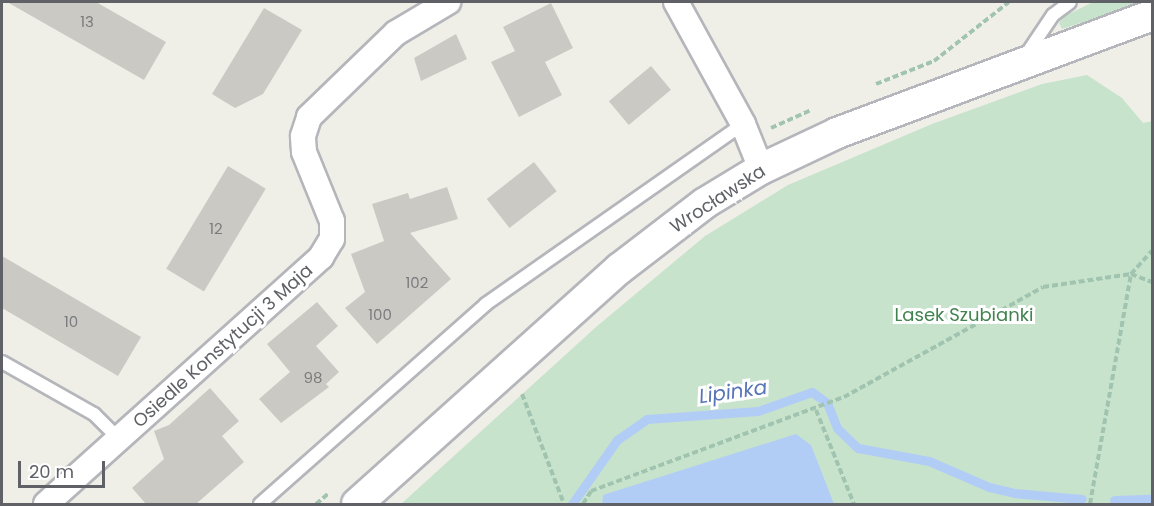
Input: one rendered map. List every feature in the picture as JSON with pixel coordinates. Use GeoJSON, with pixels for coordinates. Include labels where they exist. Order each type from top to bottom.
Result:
{"type":"FeatureCollection","features":[{"type":"Feature","properties":{"kind":"street"},"geometry":{"type":"LineString","coordinates":[[676,2],[743,124],[761,169]]}},
{"type":"Feature","properties":{"kind":"street","name":"Osiedle Konstytucji 3 Maja"},"geometry":{"type":"LineString","coordinates":[[46,504],[321,257],[332,239],[332,221],[304,152],[303,136],[309,117],[396,33],[432,5]]}},
{"type":"Feature","properties":{"kind":"street","name":"Wrocławska"},"geometry":{"type":"LineString","coordinates":[[357,504],[510,365],[656,239],[761,169],[837,133],[1021,62],[1152,15]]}},
{"type":"Feature","properties":{"kind":"lane"},"geometry":{"type":"LineString","coordinates":[[1021,62],[1053,15],[1070,2]]}},
{"type":"Feature","properties":{"kind":"lane"},"geometry":{"type":"LineString","coordinates":[[260,504],[486,304],[743,124]]}},
{"type":"Feature","properties":{"kind":"lane","name":"Osiedle Konstytucji 3 Maja"},"geometry":{"type":"LineString","coordinates":[[2,362],[94,414],[119,439]]}},
{"type":"Feature","properties":{"kind":"path"},"geometry":{"type":"LineString","coordinates":[[1090,504],[1131,274],[1152,251]]}},
{"type":"Feature","properties":{"kind":"path"},"geometry":{"type":"LineString","coordinates":[[583,504],[591,491],[818,409],[844,397],[1043,287],[1131,274],[1152,282]]}},
{"type":"Feature","properties":{"kind":"path"},"geometry":{"type":"LineString","coordinates":[[510,365],[564,504]]}},
{"type":"Feature","properties":{"kind":"path"},"geometry":{"type":"LineString","coordinates":[[818,409],[854,504]]}},
{"type":"Feature","properties":{"kind":"green space"},"geometry":{"type":"Polygon","coordinates":[[[1093,2],[1147,2],[1062,29],[1059,23],[1063,17],[1093,2]]]}},
{"type":"Feature","properties":{"kind":"green space","name":"Lasek Szubianki"},"geometry":{"type":"Polygon","coordinates":[[[1087,75],[1122,98],[1143,123],[1152,121],[1152,504],[401,504],[596,327],[705,236],[788,185],[932,124],[1042,84],[1087,75]]]}},
{"type":"Feature","properties":{"kind":"water"},"geometry":{"type":"Polygon","coordinates":[[[796,434],[811,445],[834,504],[602,504],[603,495],[796,434]]]}},
{"type":"Feature","properties":{"kind":"building"},"geometry":{"type":"Polygon","coordinates":[[[7,2],[96,2],[166,42],[144,80],[7,2]]]}},
{"type":"Feature","properties":{"kind":"building"},"geometry":{"type":"Polygon","coordinates":[[[551,3],[573,48],[545,62],[562,95],[519,117],[491,62],[515,51],[503,27],[551,3]]]}},
{"type":"Feature","properties":{"kind":"building"},"geometry":{"type":"Polygon","coordinates":[[[264,8],[302,30],[263,94],[235,108],[212,94],[264,8]]]}},
{"type":"Feature","properties":{"kind":"building"},"geometry":{"type":"Polygon","coordinates":[[[456,34],[467,59],[421,81],[414,58],[456,34]]]}},
{"type":"Feature","properties":{"kind":"building"},"geometry":{"type":"Polygon","coordinates":[[[651,66],[671,90],[629,125],[609,101],[651,66]]]}},
{"type":"Feature","properties":{"kind":"building"},"geometry":{"type":"Polygon","coordinates":[[[534,162],[557,191],[509,228],[487,199],[534,162]]]}},
{"type":"Feature","properties":{"kind":"building"},"geometry":{"type":"Polygon","coordinates":[[[228,166],[266,189],[204,292],[166,269],[228,166]]]}},
{"type":"Feature","properties":{"kind":"building"},"geometry":{"type":"Polygon","coordinates":[[[447,187],[458,219],[410,233],[451,279],[377,344],[345,308],[365,292],[351,254],[384,241],[372,204],[408,193],[410,199],[447,187]]]}},
{"type":"Feature","properties":{"kind":"building"},"geometry":{"type":"Polygon","coordinates":[[[2,256],[141,337],[118,376],[2,308],[2,256]]]}},
{"type":"Feature","properties":{"kind":"building"},"geometry":{"type":"Polygon","coordinates":[[[317,302],[338,326],[316,346],[339,372],[326,384],[329,387],[281,423],[259,399],[290,372],[267,344],[317,302]]]}},
{"type":"Feature","properties":{"kind":"building"},"geometry":{"type":"Polygon","coordinates":[[[210,388],[239,421],[222,436],[244,462],[196,504],[146,504],[132,488],[164,459],[154,431],[169,425],[210,388]]]}},
{"type":"Feature","properties":{"kind":"waterway","name":"Lipinka"},"geometry":{"type":"LineString","coordinates":[[572,504],[617,440],[647,419],[758,411],[812,392],[827,403],[837,428],[858,448],[929,461],[989,487],[1014,493],[1082,499]]}},
{"type":"Feature","properties":{"kind":"waterway","name":"Lipinka"},"geometry":{"type":"LineString","coordinates":[[1114,500],[1152,499]]}}]}
